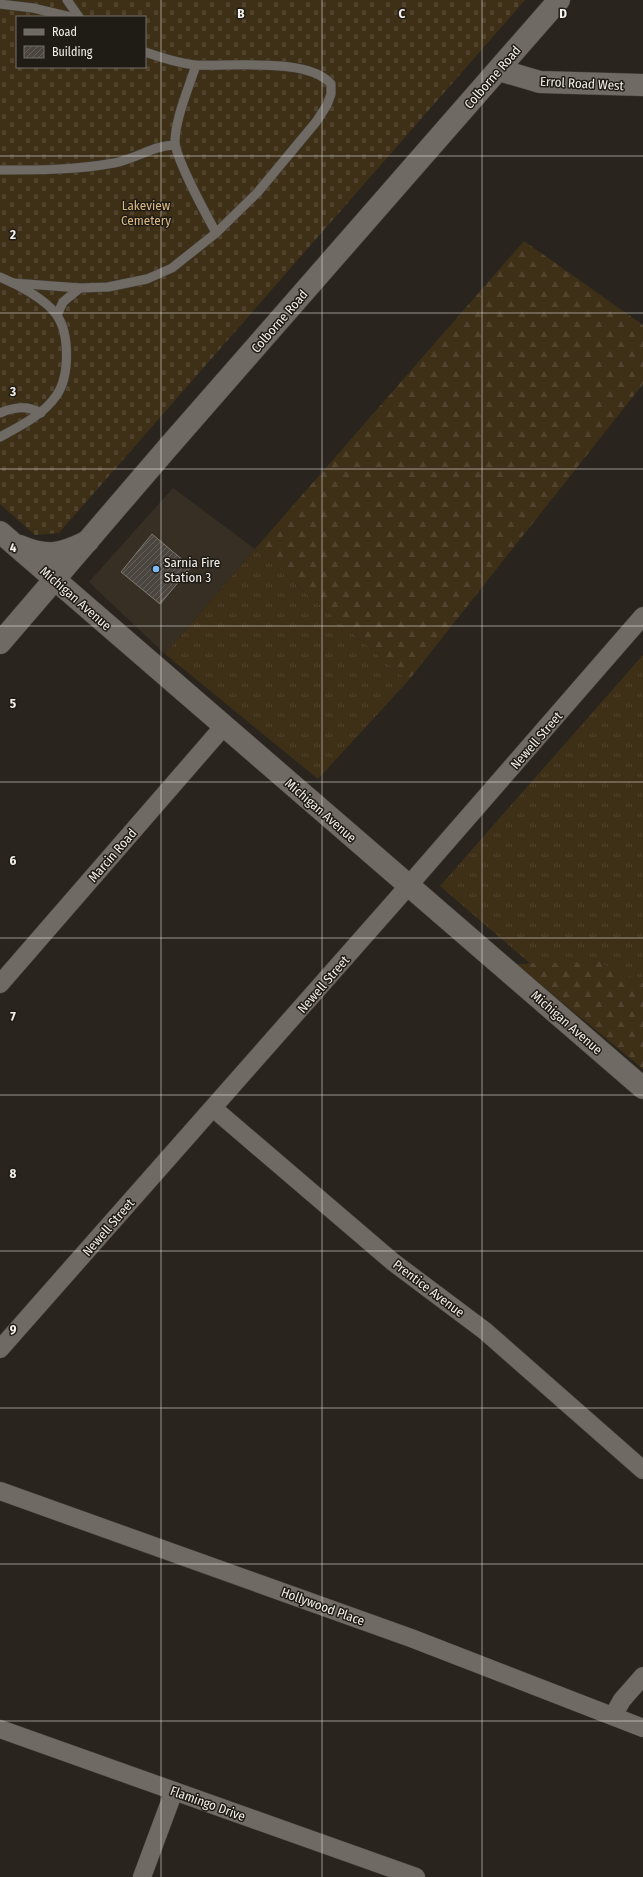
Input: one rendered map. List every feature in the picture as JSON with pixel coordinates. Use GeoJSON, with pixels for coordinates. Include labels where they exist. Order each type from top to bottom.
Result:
{"type":"FeatureCollection","features":[{"type":"Feature","properties":{"kind":"street","name":"Colborne Road"},"geometry":{"type":"LineString","coordinates":[[0,643],[559,0]]}},
{"type":"Feature","properties":{"kind":"street","name":"Errol Road West"},"geometry":{"type":"LineString","coordinates":[[498,70],[540,82],[643,85]]}},
{"type":"Feature","properties":{"kind":"street"},"geometry":{"type":"LineString","coordinates":[[7,538],[35,552],[53,554],[71,550],[88,540]]}},
{"type":"Feature","properties":{"kind":"street","name":"Michigan Avenue"},"geometry":{"type":"LineString","coordinates":[[7,538],[643,1088]]}},
{"type":"Feature","properties":{"kind":"street","name":"Newell Street"},"geometry":{"type":"LineString","coordinates":[[0,1349],[409,885],[643,616]]}},
{"type":"Feature","properties":{"kind":"street","name":"Marcin Road"},"geometry":{"type":"LineString","coordinates":[[0,984],[224,726]]}},
{"type":"Feature","properties":{"kind":"street","name":"Prentice Avenue"},"geometry":{"type":"LineString","coordinates":[[213,1108],[393,1262],[485,1330],[643,1470]]}},
{"type":"Feature","properties":{"kind":"street","name":"Hollywood Place"},"geometry":{"type":"LineString","coordinates":[[0,1491],[403,1635],[643,1728]]}},
{"type":"Feature","properties":{"kind":"street"},"geometry":{"type":"LineString","coordinates":[[613,1716],[622,1700],[643,1676]]}},
{"type":"Feature","properties":{"kind":"street","name":"Flamingo Drive"},"geometry":{"type":"LineString","coordinates":[[0,1729],[416,1877]]}},
{"type":"Feature","properties":{"kind":"street"},"geometry":{"type":"LineString","coordinates":[[142,1877],[174,1791]]}},
{"type":"Feature","properties":{"kind":"lane"},"geometry":{"type":"LineString","coordinates":[[67,0],[78,16]]}},
{"type":"Feature","properties":{"kind":"lane"},"geometry":{"type":"LineString","coordinates":[[0,4],[33,8],[67,16]]}},
{"type":"Feature","properties":{"kind":"lane"},"geometry":{"type":"LineString","coordinates":[[13,282],[80,288],[108,287],[148,279],[172,268],[216,232],[257,193],[316,122],[327,105],[331,94],[331,84],[325,77],[313,71],[295,67],[196,65],[171,61],[146,52]]}},
{"type":"Feature","properties":{"kind":"lane"},"geometry":{"type":"LineString","coordinates":[[196,65],[177,126],[175,145],[216,232]]}},
{"type":"Feature","properties":{"kind":"lane"},"geometry":{"type":"LineString","coordinates":[[0,170],[69,169],[95,166],[132,159],[166,145],[175,145]]}},
{"type":"Feature","properties":{"kind":"lane"},"geometry":{"type":"LineString","coordinates":[[0,277],[13,282],[40,300],[57,315],[63,333],[67,362],[66,373],[57,396],[41,412],[0,437]]}},
{"type":"Feature","properties":{"kind":"lane"},"geometry":{"type":"LineString","coordinates":[[57,315],[63,302],[80,288]]}},
{"type":"Feature","properties":{"kind":"lane"},"geometry":{"type":"LineString","coordinates":[[0,413],[21,408],[32,408],[41,412]]}},
{"type":"Feature","properties":{"kind":"shaded area"},"geometry":{"type":"Polygon","coordinates":[[[173,488],[255,549],[165,654],[89,582],[173,488]]]}},
{"type":"Feature","properties":{"kind":"green space","name":"Lakeview Cemetery"},"geometry":{"type":"Polygon","coordinates":[[[0,0],[525,0],[59,533],[35,535],[0,504],[0,0]]]}},
{"type":"Feature","properties":{"kind":"green space"},"geometry":{"type":"Polygon","coordinates":[[[524,241],[643,325],[643,384],[408,681],[255,549],[524,241]]]}},
{"type":"Feature","properties":{"kind":"green space"},"geometry":{"type":"Polygon","coordinates":[[[255,549],[408,681],[318,779],[165,654],[255,549]]]}},
{"type":"Feature","properties":{"kind":"green space"},"geometry":{"type":"Polygon","coordinates":[[[643,655],[643,1061],[440,886],[643,655]]]}},
{"type":"Feature","properties":{"kind":"green space"},"geometry":{"type":"Polygon","coordinates":[[[600,962],[643,983],[643,1069],[516,964],[600,962]]]}},
{"type":"Feature","properties":{"kind":"building","name":"Sarnia Fire Station 3"},"geometry":{"type":"Polygon","coordinates":[[[152,534],[191,567],[160,604],[121,572],[152,534]]]}},
{"type":"Feature","properties":{"kind":"place","name":"Sarnia Fire Station 3"},"geometry":{"type":"Point","coordinates":[156,569]}}]}
